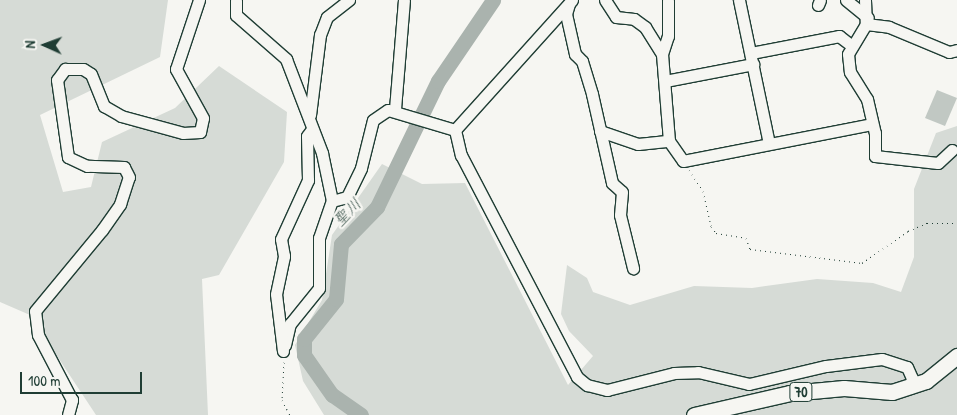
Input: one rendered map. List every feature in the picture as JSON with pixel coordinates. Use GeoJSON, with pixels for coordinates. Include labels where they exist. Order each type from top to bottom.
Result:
{"type":"FeatureCollection","features":[{"type":"Feature","properties":{"kind":"main road"},"geometry":{"type":"LineString","coordinates":[[910,388],[957,356]]}},
{"type":"Feature","properties":{"kind":"main road","name":"70"},"geometry":{"type":"LineString","coordinates":[[694,415],[790,393],[910,388]]}},
{"type":"Feature","properties":{"kind":"street"},"geometry":{"type":"LineString","coordinates":[[68,415],[72,400],[38,335],[35,311],[102,230],[120,204],[129,177],[124,167],[87,166],[68,157],[57,80],[65,69],[83,69],[91,74],[97,96],[109,110],[183,133],[200,132],[203,118],[176,69],[199,0]]}},
{"type":"Feature","properties":{"kind":"street"},"geometry":{"type":"LineString","coordinates":[[236,0],[236,15],[286,59],[310,125],[332,201],[319,238],[319,288],[290,324],[283,351]]}},
{"type":"Feature","properties":{"kind":"street"},"geometry":{"type":"LineString","coordinates":[[283,351],[276,294],[284,256],[281,239],[308,180],[307,136],[310,125],[320,35],[326,17],[349,0]]}},
{"type":"Feature","properties":{"kind":"street"},"geometry":{"type":"LineString","coordinates":[[395,109],[404,0]]}},
{"type":"Feature","properties":{"kind":"street"},"geometry":{"type":"LineString","coordinates":[[605,0],[616,17],[634,19],[645,28],[662,54]]}},
{"type":"Feature","properties":{"kind":"street"},"geometry":{"type":"LineString","coordinates":[[668,0],[668,36],[662,54],[670,141],[683,161],[871,124]]}},
{"type":"Feature","properties":{"kind":"street"},"geometry":{"type":"LineString","coordinates":[[739,0],[768,143]]}},
{"type":"Feature","properties":{"kind":"street"},"geometry":{"type":"LineString","coordinates":[[846,0],[867,21],[889,27],[949,52],[957,50]]}},
{"type":"Feature","properties":{"kind":"street"},"geometry":{"type":"LineString","coordinates":[[865,0],[867,21],[851,45],[850,72],[867,99],[879,159],[938,163],[952,150]]}},
{"type":"Feature","properties":{"kind":"street"},"geometry":{"type":"LineString","coordinates":[[455,130],[570,2]]}},
{"type":"Feature","properties":{"kind":"street"},"geometry":{"type":"LineString","coordinates":[[570,2],[566,14],[572,45],[582,60],[612,183],[622,192],[620,215],[633,268]]}},
{"type":"Feature","properties":{"kind":"street"},"geometry":{"type":"LineString","coordinates":[[665,80],[838,36],[851,45]]}},
{"type":"Feature","properties":{"kind":"street"},"geometry":{"type":"LineString","coordinates":[[332,201],[347,197],[356,180],[373,120],[395,109]]}},
{"type":"Feature","properties":{"kind":"street"},"geometry":{"type":"LineString","coordinates":[[395,109],[430,126],[455,130]]}},
{"type":"Feature","properties":{"kind":"street"},"geometry":{"type":"LineString","coordinates":[[455,130],[461,154],[508,246],[578,377],[587,386],[607,390],[642,378],[698,372],[750,384],[826,366],[882,359],[907,367],[912,378],[910,388]]}},
{"type":"Feature","properties":{"kind":"street"},"geometry":{"type":"LineString","coordinates":[[600,130],[638,144],[670,141]]}},
{"type":"Feature","properties":{"kind":"path"},"geometry":{"type":"LineString","coordinates":[[683,161],[703,191],[711,227],[716,233],[746,238],[750,250],[862,263],[908,231],[927,223],[957,223]]}},
{"type":"Feature","properties":{"kind":"path"},"geometry":{"type":"LineString","coordinates":[[283,351],[282,400],[290,415]]}},
{"type":"Feature","properties":{"kind":"shaded area"},"geometry":{"type":"Polygon","coordinates":[[[0,0],[168,0],[160,57],[40,115],[63,192],[91,187],[102,142],[175,108],[219,66],[287,112],[284,162],[219,275],[202,279],[208,415],[96,415],[30,315],[0,302],[0,0]]]}},
{"type":"Feature","properties":{"kind":"shaded area"},"geometry":{"type":"Polygon","coordinates":[[[957,126],[957,415],[324,415],[303,381],[295,345],[322,300],[332,235],[382,164],[422,184],[465,183],[568,385],[593,356],[569,331],[561,314],[567,265],[587,278],[593,292],[630,305],[694,286],[752,288],[817,279],[873,283],[901,292],[914,257],[914,189],[936,133],[957,126]]]}},
{"type":"Feature","properties":{"kind":"building"},"geometry":{"type":"Polygon","coordinates":[[[937,90],[957,98],[945,126],[925,118],[937,90]]]}},
{"type":"Feature","properties":{"kind":"waterway","name":"聖川"},"geometry":{"type":"LineString","coordinates":[[361,415],[332,395],[304,355],[304,339],[336,299],[341,244],[377,207],[438,81],[493,0]]}}]}
